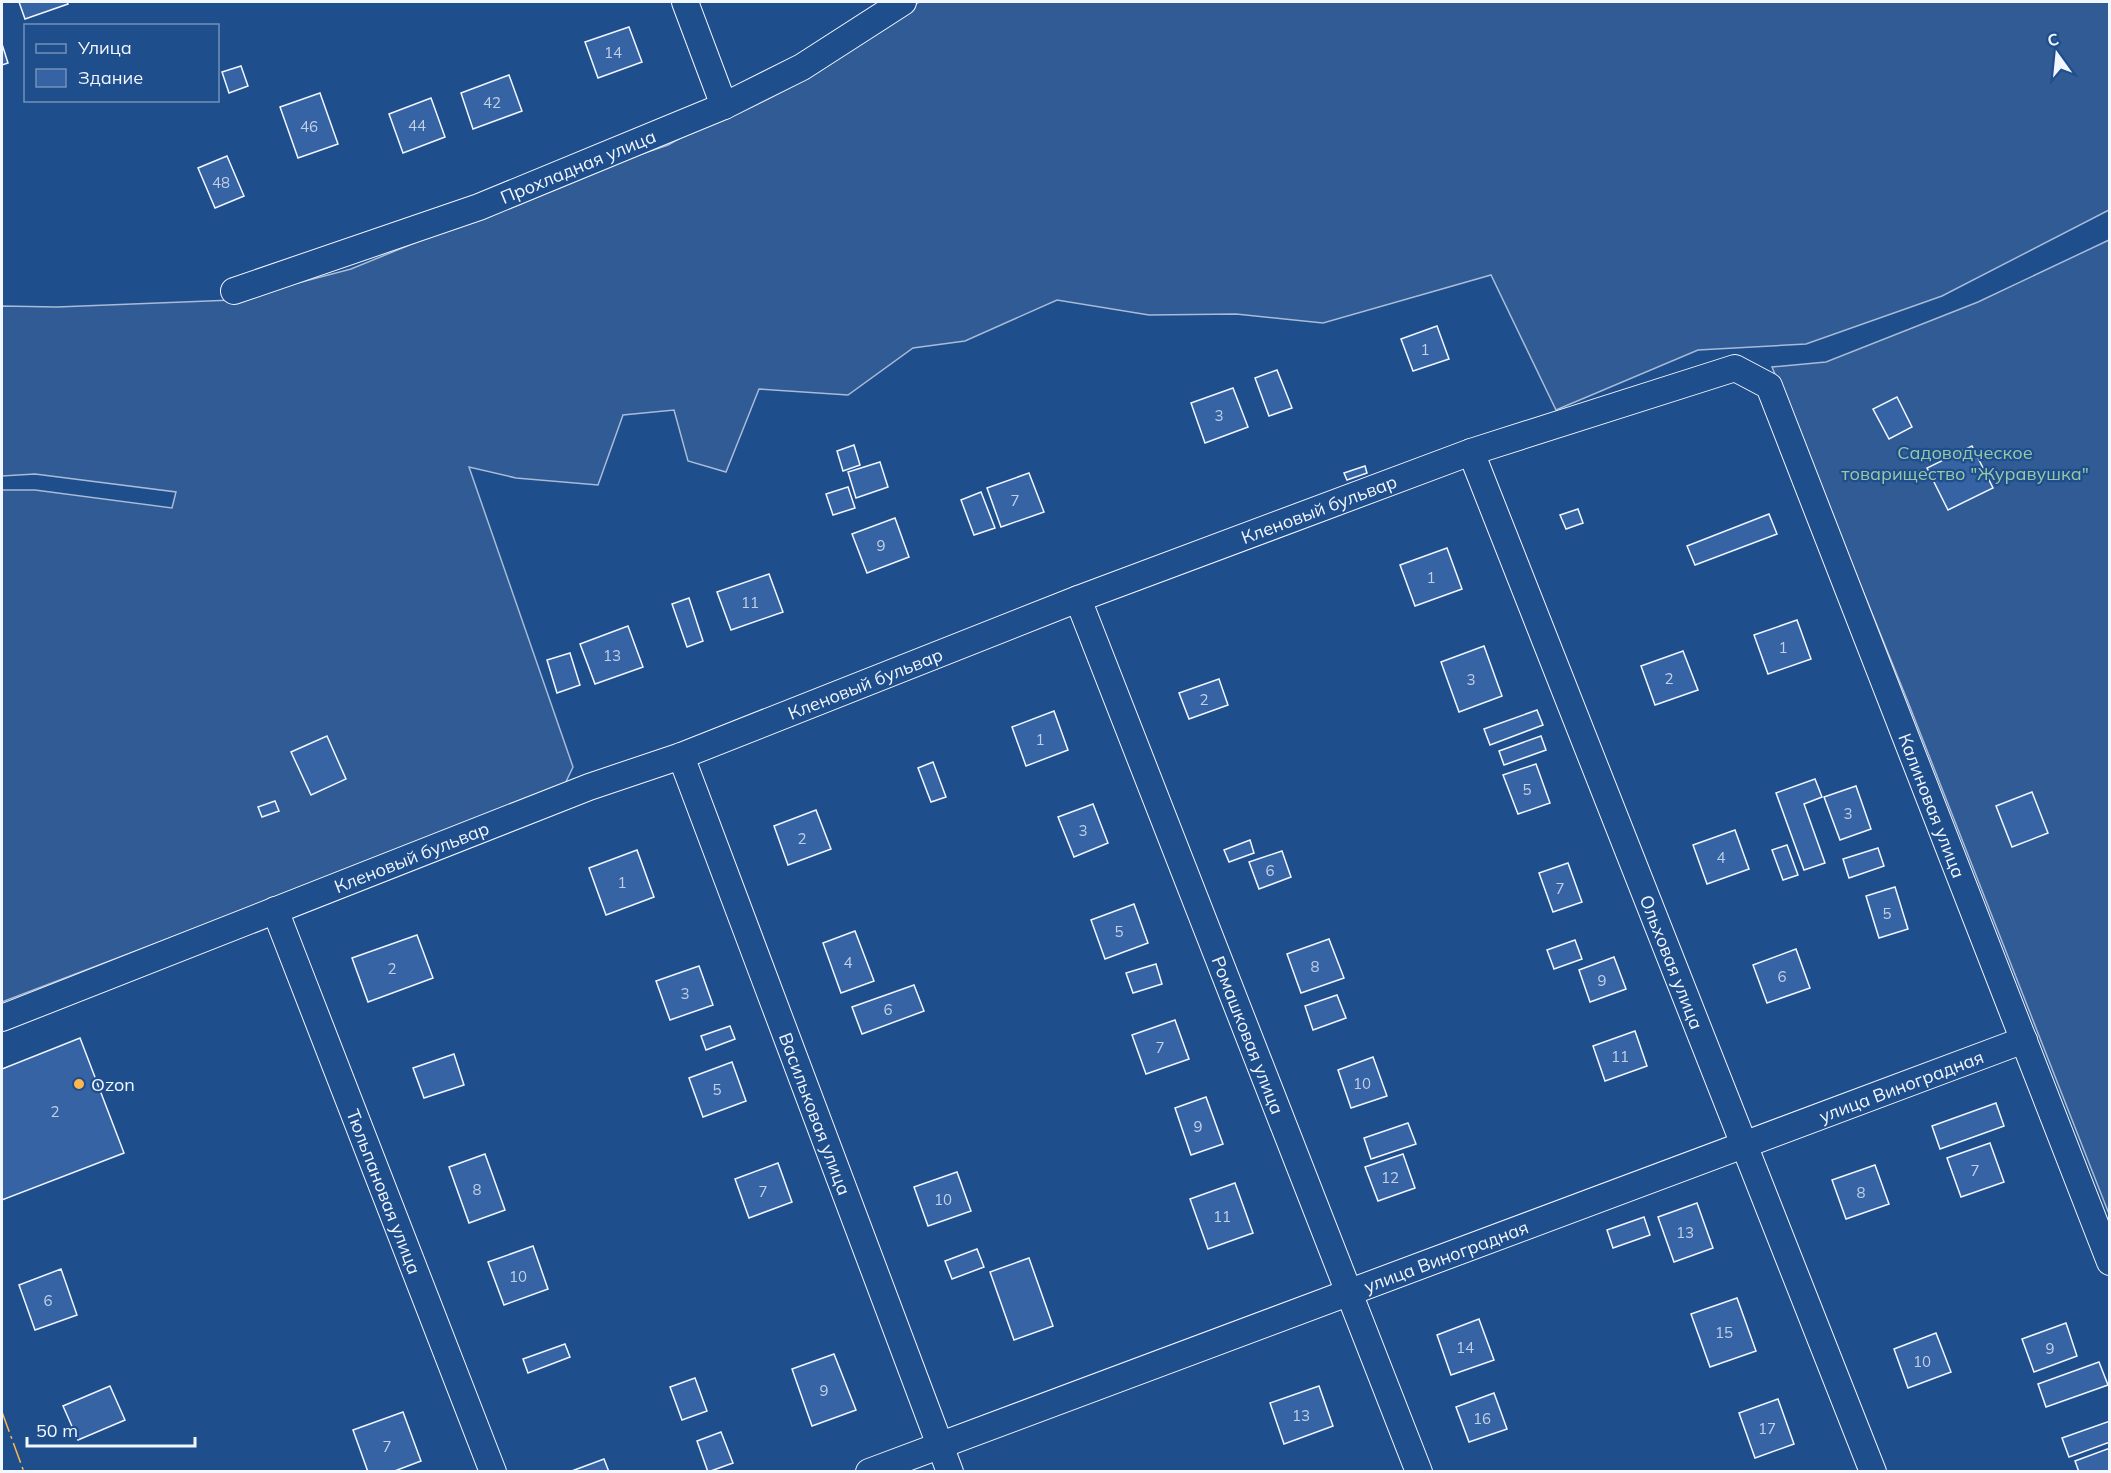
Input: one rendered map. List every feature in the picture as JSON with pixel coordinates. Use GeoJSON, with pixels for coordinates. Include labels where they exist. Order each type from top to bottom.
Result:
{"type":"FeatureCollection","features":[{"type":"Feature","properties":{"kind":"street"},"geometry":{"type":"LineString","coordinates":[[685,2],[724,106]]}},
{"type":"Feature","properties":{"kind":"street","name":"Прохладная улица"},"geometry":{"type":"LineString","coordinates":[[234,291],[479,207],[724,106],[802,67],[903,2]]}},
{"type":"Feature","properties":{"kind":"street","name":"Кленовый бульвар"},"geometry":{"type":"LineString","coordinates":[[2,1018],[589,787],[681,756],[1078,599],[1471,452],[1735,368]]}},
{"type":"Feature","properties":{"kind":"street","name":"Калиновая улица"},"geometry":{"type":"LineString","coordinates":[[1735,368],[1769,386],[2109,1262]]}},
{"type":"Feature","properties":{"kind":"street","name":"Ольховая улица"},"geometry":{"type":"LineString","coordinates":[[1471,452],[1873,1472]]}},
{"type":"Feature","properties":{"kind":"street","name":"Ромашковая улица"},"geometry":{"type":"LineString","coordinates":[[1078,599],[1419,1472]]}},
{"type":"Feature","properties":{"kind":"street","name":"Васильковая улица"},"geometry":{"type":"LineString","coordinates":[[681,756],[950,1472]]}},
{"type":"Feature","properties":{"kind":"street","name":"Тюльпановая улица"},"geometry":{"type":"LineString","coordinates":[[275,910],[493,1472]]}},
{"type":"Feature","properties":{"kind":"street","name":"улица Виноградная"},"geometry":{"type":"LineString","coordinates":[[869,1472],[2024,1040]]}},
{"type":"Feature","properties":{"kind":"shaded area"},"geometry":{"type":"Polygon","coordinates":[[[919,2],[2109,2],[2109,210],[1942,296],[1806,344],[1698,350],[1556,410],[1491,275],[1323,323],[1236,314],[1149,315],[1057,300],[965,341],[913,348],[848,395],[759,389],[726,472],[688,461],[674,410],[623,415],[598,485],[516,478],[469,467],[573,767],[563,788],[2,1002],[2,490],[35,490],[172,508],[176,492],[35,474],[2,476],[2,306],[57,307],[233,300],[351,269],[583,174],[668,145],[729,111],[804,74],[919,2]]]}},
{"type":"Feature","properties":{"kind":"shaded area","name":"Садоводческое товарищество \"Журавушка\""},"geometry":{"type":"Polygon","coordinates":[[[2109,240],[2109,1214],[1908,702],[1772,367],[1826,362],[1978,302],[2109,240]]]}},
{"type":"Feature","properties":{"kind":"building"},"geometry":{"type":"Polygon","coordinates":[[[19,2],[67,2],[68,4],[25,19],[19,2]]]}},
{"type":"Feature","properties":{"kind":"building"},"geometry":{"type":"Polygon","coordinates":[[[629,27],[642,62],[598,78],[585,42],[629,27]]]}},
{"type":"Feature","properties":{"kind":"building"},"geometry":{"type":"Polygon","coordinates":[[[2,44],[8,63],[2,65],[2,44]]]}},
{"type":"Feature","properties":{"kind":"building"},"geometry":{"type":"Polygon","coordinates":[[[241,66],[248,86],[229,93],[222,72],[241,66]]]}},
{"type":"Feature","properties":{"kind":"building"},"geometry":{"type":"Polygon","coordinates":[[[509,75],[522,111],[473,129],[461,93],[509,75]]]}},
{"type":"Feature","properties":{"kind":"building"},"geometry":{"type":"Polygon","coordinates":[[[320,93],[338,144],[298,158],[280,107],[320,93]]]}},
{"type":"Feature","properties":{"kind":"building"},"geometry":{"type":"Polygon","coordinates":[[[431,98],[445,137],[403,153],[389,114],[431,98]]]}},
{"type":"Feature","properties":{"kind":"building"},"geometry":{"type":"Polygon","coordinates":[[[227,156],[244,196],[215,208],[198,168],[227,156]]]}},
{"type":"Feature","properties":{"kind":"building"},"geometry":{"type":"Polygon","coordinates":[[[1437,326],[1449,359],[1413,371],[1401,339],[1437,326]]]}},
{"type":"Feature","properties":{"kind":"building"},"geometry":{"type":"Polygon","coordinates":[[[1277,370],[1292,408],[1269,416],[1255,378],[1277,370]]]}},
{"type":"Feature","properties":{"kind":"building"},"geometry":{"type":"Polygon","coordinates":[[[1233,388],[1248,427],[1205,443],[1191,403],[1233,388]]]}},
{"type":"Feature","properties":{"kind":"building"},"geometry":{"type":"Polygon","coordinates":[[[1897,397],[1912,427],[1889,439],[1873,409],[1897,397]]]}},
{"type":"Feature","properties":{"kind":"building"},"geometry":{"type":"Polygon","coordinates":[[[854,445],[860,465],[843,471],[837,451],[854,445]]]}},
{"type":"Feature","properties":{"kind":"building"},"geometry":{"type":"Polygon","coordinates":[[[1972,446],[1993,488],[1948,510],[1927,468],[1972,446]]]}},
{"type":"Feature","properties":{"kind":"building"},"geometry":{"type":"Polygon","coordinates":[[[880,462],[888,487],[856,498],[848,472],[880,462]]]}},
{"type":"Feature","properties":{"kind":"building"},"geometry":{"type":"Polygon","coordinates":[[[1365,466],[1367,473],[1347,480],[1344,473],[1365,466]]]}},
{"type":"Feature","properties":{"kind":"building"},"geometry":{"type":"Polygon","coordinates":[[[1029,473],[1044,512],[1001,527],[987,488],[1029,473]]]}},
{"type":"Feature","properties":{"kind":"building"},"geometry":{"type":"Polygon","coordinates":[[[848,487],[855,508],[833,515],[826,494],[848,487]]]}},
{"type":"Feature","properties":{"kind":"building"},"geometry":{"type":"Polygon","coordinates":[[[981,492],[995,528],[974,535],[961,500],[981,492]]]}},
{"type":"Feature","properties":{"kind":"building"},"geometry":{"type":"Polygon","coordinates":[[[1578,509],[1583,523],[1566,529],[1560,515],[1578,509]]]}},
{"type":"Feature","properties":{"kind":"building"},"geometry":{"type":"Polygon","coordinates":[[[1769,514],[1777,534],[1695,565],[1687,546],[1769,514]]]}},
{"type":"Feature","properties":{"kind":"building"},"geometry":{"type":"Polygon","coordinates":[[[895,518],[909,557],[867,573],[852,534],[895,518]]]}},
{"type":"Feature","properties":{"kind":"building"},"geometry":{"type":"Polygon","coordinates":[[[1447,548],[1462,589],[1415,606],[1400,565],[1447,548]]]}},
{"type":"Feature","properties":{"kind":"building"},"geometry":{"type":"Polygon","coordinates":[[[769,574],[783,612],[731,630],[717,592],[769,574]]]}},
{"type":"Feature","properties":{"kind":"building"},"geometry":{"type":"Polygon","coordinates":[[[689,598],[703,641],[687,647],[672,604],[689,598]]]}},
{"type":"Feature","properties":{"kind":"building"},"geometry":{"type":"Polygon","coordinates":[[[1797,620],[1811,659],[1768,674],[1754,635],[1797,620]]]}},
{"type":"Feature","properties":{"kind":"building"},"geometry":{"type":"Polygon","coordinates":[[[628,626],[643,667],[595,684],[580,644],[628,626]]]}},
{"type":"Feature","properties":{"kind":"building"},"geometry":{"type":"Polygon","coordinates":[[[1484,646],[1502,696],[1459,712],[1441,662],[1484,646]]]}},
{"type":"Feature","properties":{"kind":"building"},"geometry":{"type":"Polygon","coordinates":[[[1683,651],[1698,690],[1655,705],[1641,666],[1683,651]]]}},
{"type":"Feature","properties":{"kind":"building"},"geometry":{"type":"Polygon","coordinates":[[[570,653],[580,685],[557,693],[547,660],[570,653]]]}},
{"type":"Feature","properties":{"kind":"building"},"geometry":{"type":"Polygon","coordinates":[[[1219,679],[1228,705],[1189,719],[1179,693],[1219,679]]]}},
{"type":"Feature","properties":{"kind":"building"},"geometry":{"type":"Polygon","coordinates":[[[1537,710],[1543,725],[1490,745],[1484,729],[1537,710]]]}},
{"type":"Feature","properties":{"kind":"building"},"geometry":{"type":"Polygon","coordinates":[[[1054,711],[1068,750],[1026,766],[1012,727],[1054,711]]]}},
{"type":"Feature","properties":{"kind":"building"},"geometry":{"type":"Polygon","coordinates":[[[327,736],[346,779],[311,795],[291,752],[327,736]]]}},
{"type":"Feature","properties":{"kind":"building"},"geometry":{"type":"Polygon","coordinates":[[[1541,736],[1546,750],[1504,765],[1499,751],[1541,736]]]}},
{"type":"Feature","properties":{"kind":"building"},"geometry":{"type":"Polygon","coordinates":[[[933,762],[946,797],[931,802],[918,768],[933,762]]]}},
{"type":"Feature","properties":{"kind":"building"},"geometry":{"type":"Polygon","coordinates":[[[1536,764],[1550,803],[1518,814],[1503,775],[1536,764]]]}},
{"type":"Feature","properties":{"kind":"building"},"geometry":{"type":"Polygon","coordinates":[[[1815,779],[1822,797],[1804,804],[1825,863],[1804,870],[1776,793],[1815,779]]]}},
{"type":"Feature","properties":{"kind":"building"},"geometry":{"type":"Polygon","coordinates":[[[1856,786],[1871,829],[1840,840],[1824,797],[1856,786]]]}},
{"type":"Feature","properties":{"kind":"building"},"geometry":{"type":"Polygon","coordinates":[[[2032,792],[2048,833],[2012,847],[1996,806],[2032,792]]]}},
{"type":"Feature","properties":{"kind":"building"},"geometry":{"type":"Polygon","coordinates":[[[275,801],[279,811],[262,817],[258,807],[275,801]]]}},
{"type":"Feature","properties":{"kind":"building"},"geometry":{"type":"Polygon","coordinates":[[[1093,804],[1108,843],[1074,857],[1058,817],[1093,804]]]}},
{"type":"Feature","properties":{"kind":"building"},"geometry":{"type":"Polygon","coordinates":[[[816,810],[831,849],[788,865],[774,826],[816,810]]]}},
{"type":"Feature","properties":{"kind":"building"},"geometry":{"type":"Polygon","coordinates":[[[1735,830],[1749,869],[1707,884],[1693,845],[1735,830]]]}},
{"type":"Feature","properties":{"kind":"building"},"geometry":{"type":"Polygon","coordinates":[[[1250,840],[1254,853],[1229,862],[1224,850],[1250,840]]]}},
{"type":"Feature","properties":{"kind":"building"},"geometry":{"type":"Polygon","coordinates":[[[1787,845],[1798,875],[1783,880],[1772,850],[1787,845]]]}},
{"type":"Feature","properties":{"kind":"building"},"geometry":{"type":"Polygon","coordinates":[[[1878,848],[1884,866],[1849,878],[1843,859],[1878,848]]]}},
{"type":"Feature","properties":{"kind":"building"},"geometry":{"type":"Polygon","coordinates":[[[637,850],[654,897],[606,915],[589,868],[637,850]]]}},
{"type":"Feature","properties":{"kind":"building"},"geometry":{"type":"Polygon","coordinates":[[[1282,851],[1291,877],[1259,889],[1249,862],[1282,851]]]}},
{"type":"Feature","properties":{"kind":"building"},"geometry":{"type":"Polygon","coordinates":[[[1568,863],[1582,902],[1553,912],[1539,873],[1568,863]]]}},
{"type":"Feature","properties":{"kind":"building"},"geometry":{"type":"Polygon","coordinates":[[[1895,887],[1908,929],[1879,938],[1866,896],[1895,887]]]}},
{"type":"Feature","properties":{"kind":"building"},"geometry":{"type":"Polygon","coordinates":[[[1134,904],[1148,943],[1105,959],[1091,920],[1134,904]]]}},
{"type":"Feature","properties":{"kind":"building"},"geometry":{"type":"Polygon","coordinates":[[[855,931],[874,981],[841,993],[823,943],[855,931]]]}},
{"type":"Feature","properties":{"kind":"building"},"geometry":{"type":"Polygon","coordinates":[[[417,935],[433,978],[368,1002],[352,958],[417,935]]]}},
{"type":"Feature","properties":{"kind":"building"},"geometry":{"type":"Polygon","coordinates":[[[1329,939],[1344,978],[1301,993],[1287,954],[1329,939]]]}},
{"type":"Feature","properties":{"kind":"building"},"geometry":{"type":"Polygon","coordinates":[[[1575,940],[1582,959],[1554,969],[1547,950],[1575,940]]]}},
{"type":"Feature","properties":{"kind":"building"},"geometry":{"type":"Polygon","coordinates":[[[1796,949],[1810,988],[1767,1003],[1753,965],[1796,949]]]}},
{"type":"Feature","properties":{"kind":"building"},"geometry":{"type":"Polygon","coordinates":[[[1614,957],[1626,989],[1590,1002],[1579,970],[1614,957]]]}},
{"type":"Feature","properties":{"kind":"building"},"geometry":{"type":"Polygon","coordinates":[[[1156,964],[1162,984],[1133,993],[1126,973],[1156,964]]]}},
{"type":"Feature","properties":{"kind":"building"},"geometry":{"type":"Polygon","coordinates":[[[699,966],[713,1005],[670,1020],[656,981],[699,966]]]}},
{"type":"Feature","properties":{"kind":"building"},"geometry":{"type":"Polygon","coordinates":[[[914,985],[924,1011],[862,1034],[852,1007],[914,985]]]}},
{"type":"Feature","properties":{"kind":"building"},"geometry":{"type":"Polygon","coordinates":[[[1337,995],[1346,1018],[1313,1030],[1305,1006],[1337,995]]]}},
{"type":"Feature","properties":{"kind":"building"},"geometry":{"type":"Polygon","coordinates":[[[1175,1020],[1189,1059],[1146,1074],[1132,1035],[1175,1020]]]}},
{"type":"Feature","properties":{"kind":"building"},"geometry":{"type":"Polygon","coordinates":[[[730,1026],[735,1039],[706,1050],[701,1036],[730,1026]]]}},
{"type":"Feature","properties":{"kind":"building"},"geometry":{"type":"Polygon","coordinates":[[[1635,1031],[1647,1066],[1605,1081],[1593,1046],[1635,1031]]]}},
{"type":"Feature","properties":{"kind":"building"},"geometry":{"type":"Polygon","coordinates":[[[80,1038],[124,1153],[2,1200],[2,1069],[80,1038]]]}},
{"type":"Feature","properties":{"kind":"building"},"geometry":{"type":"Polygon","coordinates":[[[454,1054],[464,1085],[424,1098],[413,1068],[454,1054]]]}},
{"type":"Feature","properties":{"kind":"building"},"geometry":{"type":"Polygon","coordinates":[[[1373,1057],[1387,1096],[1351,1108],[1338,1070],[1373,1057]]]}},
{"type":"Feature","properties":{"kind":"building"},"geometry":{"type":"Polygon","coordinates":[[[732,1062],[746,1101],[703,1117],[689,1078],[732,1062]]]}},
{"type":"Feature","properties":{"kind":"building"},"geometry":{"type":"Polygon","coordinates":[[[1206,1097],[1223,1144],[1191,1155],[1175,1108],[1206,1097]]]}},
{"type":"Feature","properties":{"kind":"building"},"geometry":{"type":"Polygon","coordinates":[[[1996,1103],[2004,1126],[1940,1149],[1932,1126],[1996,1103]]]}},
{"type":"Feature","properties":{"kind":"building"},"geometry":{"type":"Polygon","coordinates":[[[1408,1123],[1416,1144],[1371,1159],[1364,1138],[1408,1123]]]}},
{"type":"Feature","properties":{"kind":"building"},"geometry":{"type":"Polygon","coordinates":[[[1990,1143],[2004,1182],[1961,1197],[1947,1158],[1990,1143]]]}},
{"type":"Feature","properties":{"kind":"building"},"geometry":{"type":"Polygon","coordinates":[[[485,1154],[505,1210],[469,1223],[449,1167],[485,1154]]]}},
{"type":"Feature","properties":{"kind":"building"},"geometry":{"type":"Polygon","coordinates":[[[1403,1154],[1415,1188],[1378,1201],[1365,1167],[1403,1154]]]}},
{"type":"Feature","properties":{"kind":"building"},"geometry":{"type":"Polygon","coordinates":[[[778,1163],[792,1202],[749,1218],[735,1179],[778,1163]]]}},
{"type":"Feature","properties":{"kind":"building"},"geometry":{"type":"Polygon","coordinates":[[[1875,1165],[1889,1204],[1846,1219],[1832,1180],[1875,1165]]]}},
{"type":"Feature","properties":{"kind":"building"},"geometry":{"type":"Polygon","coordinates":[[[957,1172],[971,1211],[928,1226],[914,1187],[957,1172]]]}},
{"type":"Feature","properties":{"kind":"building"},"geometry":{"type":"Polygon","coordinates":[[[1235,1183],[1253,1233],[1208,1249],[1190,1199],[1235,1183]]]}},
{"type":"Feature","properties":{"kind":"building"},"geometry":{"type":"Polygon","coordinates":[[[1697,1203],[1713,1248],[1674,1262],[1658,1217],[1697,1203]]]}},
{"type":"Feature","properties":{"kind":"building"},"geometry":{"type":"Polygon","coordinates":[[[1644,1217],[1650,1235],[1613,1248],[1607,1230],[1644,1217]]]}},
{"type":"Feature","properties":{"kind":"building"},"geometry":{"type":"Polygon","coordinates":[[[533,1246],[548,1289],[504,1305],[488,1262],[533,1246]]]}},
{"type":"Feature","properties":{"kind":"building"},"geometry":{"type":"Polygon","coordinates":[[[977,1249],[984,1267],[952,1279],[945,1261],[977,1249]]]}},
{"type":"Feature","properties":{"kind":"building"},"geometry":{"type":"Polygon","coordinates":[[[1029,1258],[1053,1326],[1014,1340],[990,1272],[1029,1258]]]}},
{"type":"Feature","properties":{"kind":"building"},"geometry":{"type":"Polygon","coordinates":[[[61,1269],[77,1315],[35,1330],[19,1285],[61,1269]]]}},
{"type":"Feature","properties":{"kind":"building"},"geometry":{"type":"Polygon","coordinates":[[[1737,1298],[1756,1351],[1710,1367],[1691,1314],[1737,1298]]]}},
{"type":"Feature","properties":{"kind":"building"},"geometry":{"type":"Polygon","coordinates":[[[1479,1319],[1494,1360],[1451,1375],[1437,1335],[1479,1319]]]}},
{"type":"Feature","properties":{"kind":"building"},"geometry":{"type":"Polygon","coordinates":[[[2066,1323],[2077,1356],[2034,1372],[2022,1339],[2066,1323]]]}},
{"type":"Feature","properties":{"kind":"building"},"geometry":{"type":"Polygon","coordinates":[[[1936,1333],[1951,1372],[1908,1388],[1894,1349],[1936,1333]]]}},
{"type":"Feature","properties":{"kind":"building"},"geometry":{"type":"Polygon","coordinates":[[[565,1344],[570,1357],[528,1373],[523,1359],[565,1344]]]}},
{"type":"Feature","properties":{"kind":"building"},"geometry":{"type":"Polygon","coordinates":[[[834,1354],[856,1410],[812,1426],[792,1369],[834,1354]]]}},
{"type":"Feature","properties":{"kind":"building"},"geometry":{"type":"Polygon","coordinates":[[[2099,1362],[2108,1385],[2046,1407],[2038,1384],[2099,1362]]]}},
{"type":"Feature","properties":{"kind":"building"},"geometry":{"type":"Polygon","coordinates":[[[695,1378],[707,1411],[682,1420],[670,1387],[695,1378]]]}},
{"type":"Feature","properties":{"kind":"building"},"geometry":{"type":"Polygon","coordinates":[[[110,1386],[125,1420],[78,1440],[63,1406],[110,1386]]]}},
{"type":"Feature","properties":{"kind":"building"},"geometry":{"type":"Polygon","coordinates":[[[1319,1386],[1333,1426],[1284,1444],[1270,1403],[1319,1386]]]}},
{"type":"Feature","properties":{"kind":"building"},"geometry":{"type":"Polygon","coordinates":[[[1494,1393],[1507,1429],[1469,1442],[1456,1407],[1494,1393]]]}},
{"type":"Feature","properties":{"kind":"building"},"geometry":{"type":"Polygon","coordinates":[[[1778,1399],[1794,1444],[1755,1458],[1739,1413],[1778,1399]]]}},
{"type":"Feature","properties":{"kind":"building"},"geometry":{"type":"Polygon","coordinates":[[[403,1412],[421,1461],[392,1472],[368,1472],[353,1430],[403,1412]]]}},
{"type":"Feature","properties":{"kind":"building"},"geometry":{"type":"Polygon","coordinates":[[[2110,1421],[2110,1442],[2069,1457],[2062,1438],[2110,1421]]]}},
{"type":"Feature","properties":{"kind":"building"},"geometry":{"type":"Polygon","coordinates":[[[721,1432],[733,1463],[708,1472],[697,1441],[721,1432]]]}},
{"type":"Feature","properties":{"kind":"building"},"geometry":{"type":"Polygon","coordinates":[[[2110,1448],[2110,1472],[2079,1472],[2075,1461],[2110,1448]]]}},
{"type":"Feature","properties":{"kind":"building"},"geometry":{"type":"Polygon","coordinates":[[[604,1459],[609,1472],[569,1472],[604,1459]]]}},
{"type":"Feature","properties":{"kind":"power"},"geometry":{"type":"LineString","coordinates":[[2,1412],[24,1472]]}},
{"type":"Feature","properties":{"kind":"place","name":"Ozon"},"geometry":{"type":"Point","coordinates":[79,1084]}}]}
